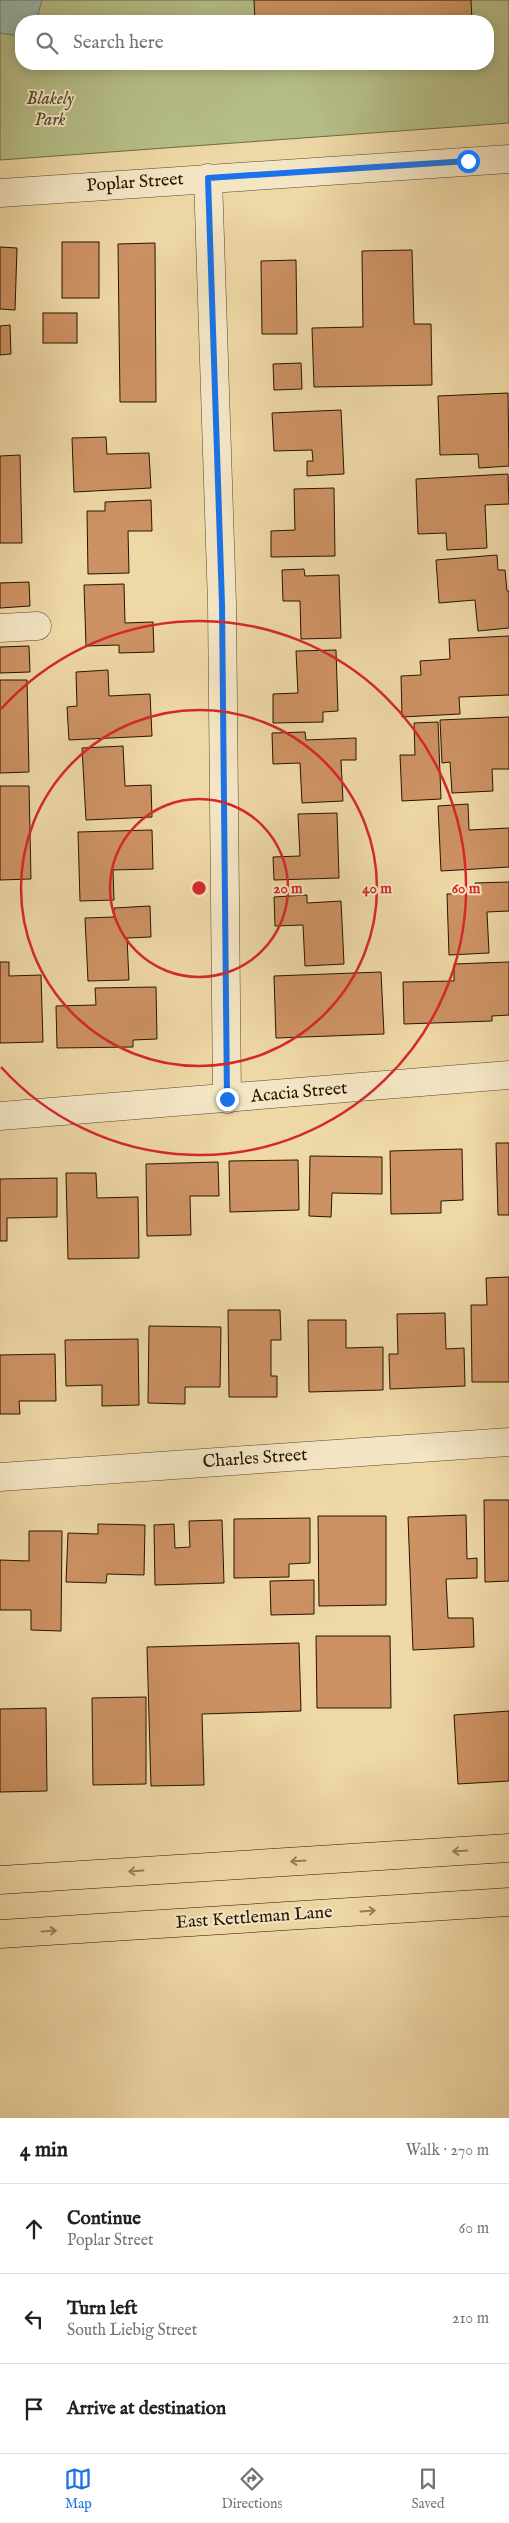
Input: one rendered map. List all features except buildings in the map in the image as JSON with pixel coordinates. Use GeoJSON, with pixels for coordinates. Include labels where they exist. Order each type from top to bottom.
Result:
{"type":"FeatureCollection","features":[{"type":"Feature","properties":{"kind":"main road"},"geometry":{"type":"LineString","coordinates":[[0,1880],[509,1848]]}},
{"type":"Feature","properties":{"kind":"main road","name":"East Kettleman Lane"},"geometry":{"type":"LineString","coordinates":[[0,1934],[509,1902]]}},
{"type":"Feature","properties":{"kind":"street","name":"Poplar Street"},"geometry":{"type":"LineString","coordinates":[[0,193],[509,159]]}},
{"type":"Feature","properties":{"kind":"street"},"geometry":{"type":"LineString","coordinates":[[208,178],[222,604],[227,1099]]}},
{"type":"Feature","properties":{"kind":"street"},"geometry":{"type":"LineString","coordinates":[[0,628],[37,626]]}},
{"type":"Feature","properties":{"kind":"street","name":"Acacia Street"},"geometry":{"type":"LineString","coordinates":[[0,1116],[509,1075]]}},
{"type":"Feature","properties":{"kind":"street","name":"Charles Street"},"geometry":{"type":"LineString","coordinates":[[0,1477],[509,1442]]}},
{"type":"Feature","properties":{"kind":"green space","name":"Blakely Park"},"geometry":{"type":"Polygon","coordinates":[[[0,0],[509,0],[509,123],[0,160],[0,0]]]}},
{"type":"Feature","properties":{"kind":"water"},"geometry":{"type":"Polygon","coordinates":[[[0,0],[42,0],[38,15],[15,15],[15,35],[0,33],[0,0]]]}},
{"type":"Feature","properties":{"kind":"route"},"geometry":{"type":"LineString","coordinates":[[227,1099],[222,604],[208,178],[468,161]]}}]}
